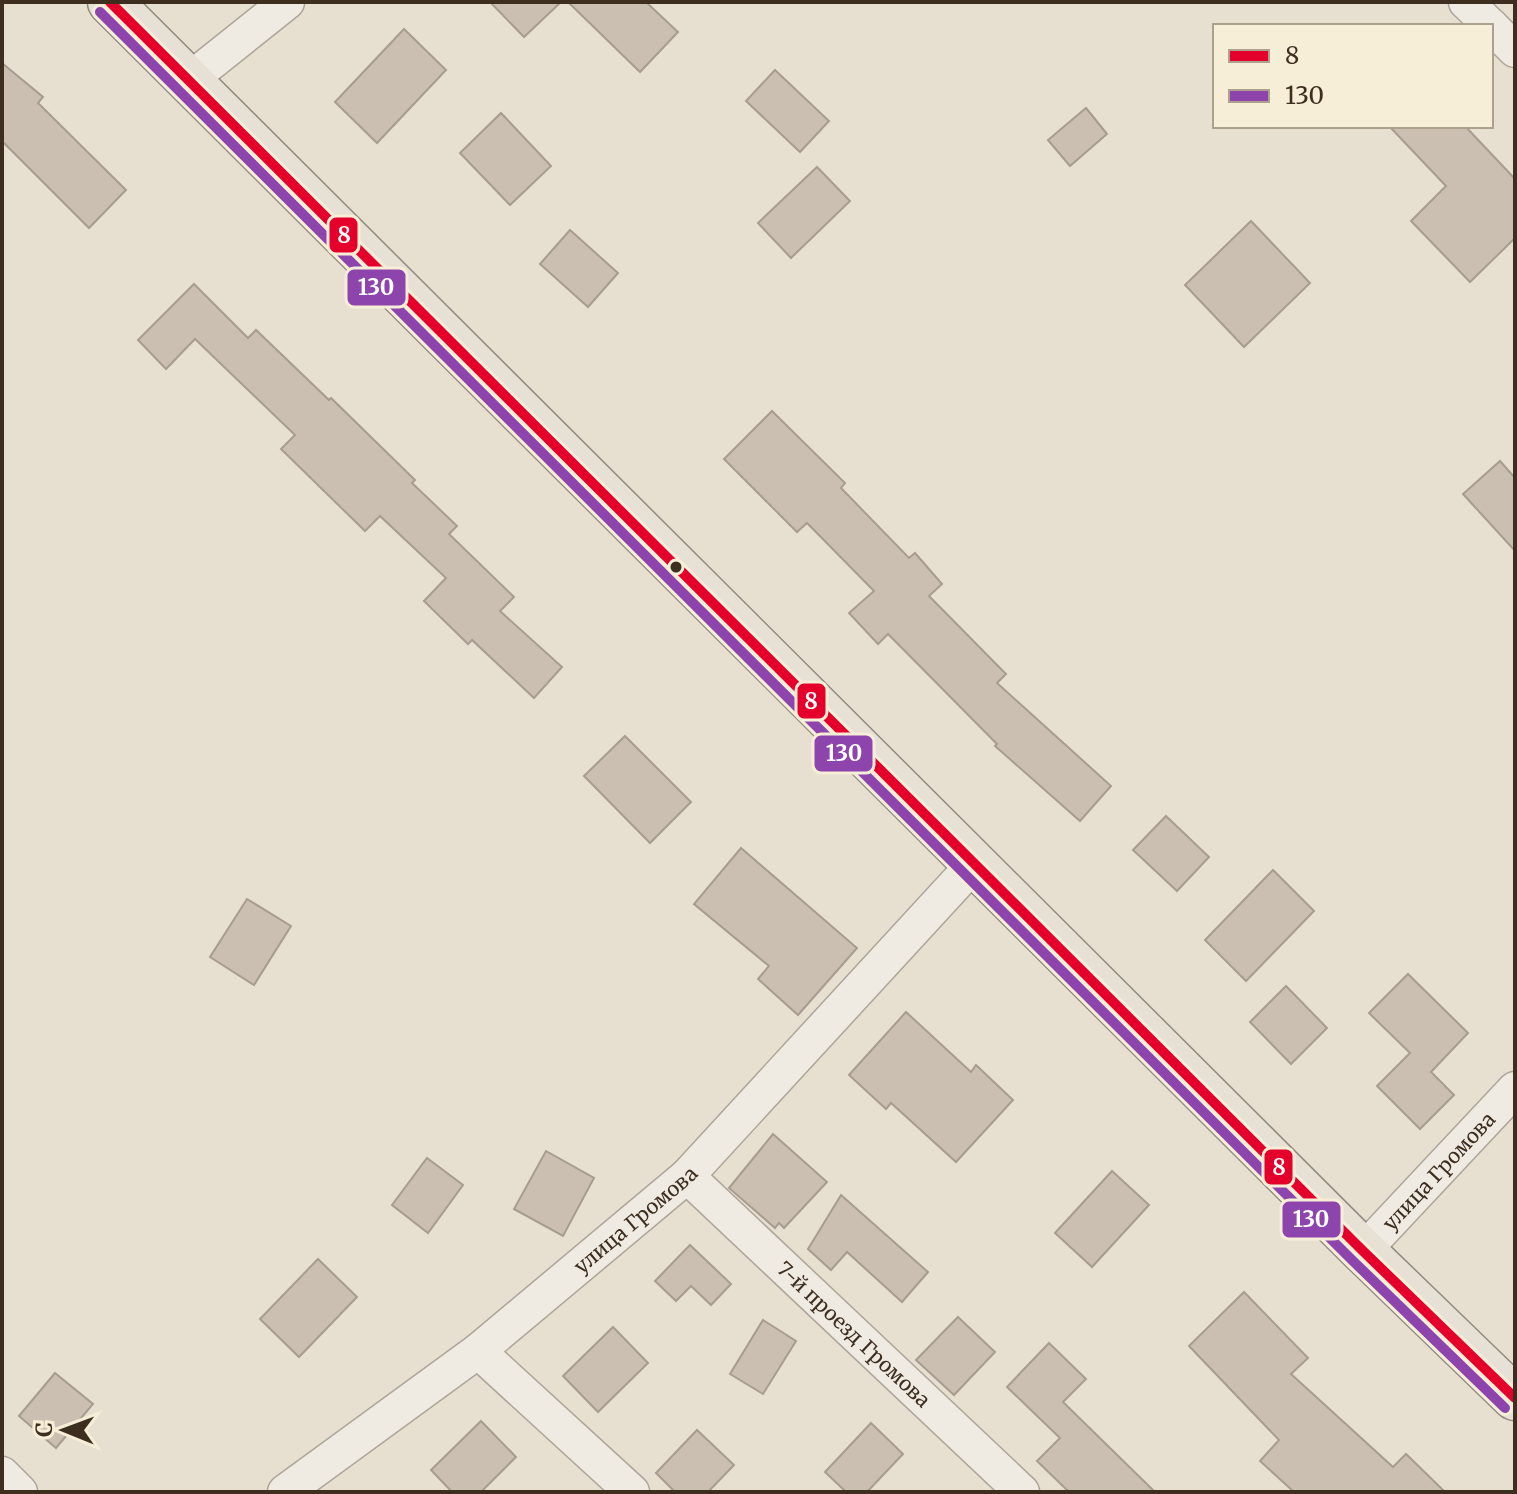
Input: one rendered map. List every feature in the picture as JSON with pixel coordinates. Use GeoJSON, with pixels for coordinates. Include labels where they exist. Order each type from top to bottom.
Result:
{"type":"FeatureCollection","features":[{"type":"Feature","properties":{"kind":"main road"},"geometry":{"type":"LineString","coordinates":[[110,2],[1363,1251],[1515,1398]]}},
{"type":"Feature","properties":{"kind":"street"},"geometry":{"type":"LineString","coordinates":[[188,81],[287,2]]}},
{"type":"Feature","properties":{"kind":"street"},"geometry":{"type":"LineString","coordinates":[[1466,2],[1489,24]]}},
{"type":"Feature","properties":{"kind":"street"},"geometry":{"type":"LineString","coordinates":[[1493,28],[1515,50]]}},
{"type":"Feature","properties":{"kind":"street","name":"улица Громова"},"geometry":{"type":"LineString","coordinates":[[285,1492],[478,1351],[687,1176],[974,864]]}},
{"type":"Feature","properties":{"kind":"street","name":"улица Громова"},"geometry":{"type":"LineString","coordinates":[[1363,1251],[1515,1089]]}},
{"type":"Feature","properties":{"kind":"street","name":"7-й проезд Громова"},"geometry":{"type":"LineString","coordinates":[[687,1176],[1022,1492]]}},
{"type":"Feature","properties":{"kind":"street"},"geometry":{"type":"LineString","coordinates":[[478,1351],[632,1492]]}},
{"type":"Feature","properties":{"kind":"street"},"geometry":{"type":"LineString","coordinates":[[2,1474],[20,1492]]}},
{"type":"Feature","properties":{"kind":"building"},"geometry":{"type":"Polygon","coordinates":[[[490,2],[561,2],[524,37],[490,2]]]}},
{"type":"Feature","properties":{"kind":"building"},"geometry":{"type":"Polygon","coordinates":[[[568,2],[646,2],[678,32],[640,72],[568,2]]]}},
{"type":"Feature","properties":{"kind":"building"},"geometry":{"type":"Polygon","coordinates":[[[404,29],[446,70],[377,143],[335,102],[404,29]]]}},
{"type":"Feature","properties":{"kind":"building"},"geometry":{"type":"Polygon","coordinates":[[[2,63],[43,97],[38,103],[126,190],[89,228],[2,141],[2,63]]]}},
{"type":"Feature","properties":{"kind":"building"},"geometry":{"type":"Polygon","coordinates":[[[775,70],[829,121],[800,152],[746,101],[775,70]]]}},
{"type":"Feature","properties":{"kind":"building"},"geometry":{"type":"Polygon","coordinates":[[[1086,108],[1107,134],[1070,166],[1048,140],[1086,108]]]}},
{"type":"Feature","properties":{"kind":"building"},"geometry":{"type":"Polygon","coordinates":[[[501,113],[551,166],[510,205],[460,153],[501,113]]]}},
{"type":"Feature","properties":{"kind":"building"},"geometry":{"type":"Polygon","coordinates":[[[1391,128],[1467,128],[1515,179],[1515,238],[1470,282],[1411,221],[1446,186],[1391,128]]]}},
{"type":"Feature","properties":{"kind":"building"},"geometry":{"type":"Polygon","coordinates":[[[817,167],[850,201],[791,258],[758,223],[817,167]]]}},
{"type":"Feature","properties":{"kind":"building"},"geometry":{"type":"Polygon","coordinates":[[[1251,221],[1310,283],[1244,347],[1185,285],[1251,221]]]}},
{"type":"Feature","properties":{"kind":"building"},"geometry":{"type":"Polygon","coordinates":[[[570,230],[618,273],[588,307],[540,264],[570,230]]]}},
{"type":"Feature","properties":{"kind":"building"},"geometry":{"type":"Polygon","coordinates":[[[194,284],[248,338],[256,330],[329,400],[331,398],[457,526],[449,534],[514,597],[500,611],[562,667],[534,698],[472,640],[468,644],[424,601],[446,578],[380,516],[365,531],[281,449],[295,435],[195,339],[166,369],[138,340],[194,284]]]}},
{"type":"Feature","properties":{"kind":"building"},"geometry":{"type":"Polygon","coordinates":[[[772,411],[845,483],[841,488],[909,558],[915,553],[942,584],[929,596],[1006,674],[997,683],[1111,786],[1080,821],[995,746],[997,744],[888,634],[878,644],[849,613],[874,591],[807,523],[797,532],[724,459],[772,411]]]}},
{"type":"Feature","properties":{"kind":"building"},"geometry":{"type":"Polygon","coordinates":[[[1500,461],[1515,478],[1515,551],[1463,494],[1500,461]]]}},
{"type":"Feature","properties":{"kind":"building"},"geometry":{"type":"Polygon","coordinates":[[[625,736],[691,802],[650,843],[584,776],[625,736]]]}},
{"type":"Feature","properties":{"kind":"building"},"geometry":{"type":"Polygon","coordinates":[[[1166,816],[1209,857],[1177,891],[1133,850],[1166,816]]]}},
{"type":"Feature","properties":{"kind":"building"},"geometry":{"type":"Polygon","coordinates":[[[741,848],[857,948],[798,1015],[758,979],[769,966],[694,904],[741,848]]]}},
{"type":"Feature","properties":{"kind":"building"},"geometry":{"type":"Polygon","coordinates":[[[1273,870],[1314,911],[1246,981],[1205,940],[1273,870]]]}},
{"type":"Feature","properties":{"kind":"building"},"geometry":{"type":"Polygon","coordinates":[[[247,899],[291,926],[254,985],[210,957],[247,899]]]}},
{"type":"Feature","properties":{"kind":"building"},"geometry":{"type":"Polygon","coordinates":[[[1408,974],[1468,1033],[1431,1072],[1454,1095],[1420,1129],[1377,1086],[1410,1053],[1369,1013],[1408,974]]]}},
{"type":"Feature","properties":{"kind":"building"},"geometry":{"type":"Polygon","coordinates":[[[1286,986],[1327,1028],[1291,1064],[1250,1022],[1286,986]]]}},
{"type":"Feature","properties":{"kind":"building"},"geometry":{"type":"Polygon","coordinates":[[[906,1012],[971,1072],[976,1065],[1013,1100],[956,1162],[891,1103],[886,1109],[849,1075],[906,1012]]]}},
{"type":"Feature","properties":{"kind":"building"},"geometry":{"type":"Polygon","coordinates":[[[773,1134],[827,1182],[784,1228],[779,1223],[775,1228],[729,1188],[773,1134]]]}},
{"type":"Feature","properties":{"kind":"building"},"geometry":{"type":"Polygon","coordinates":[[[546,1151],[594,1178],[563,1236],[514,1209],[546,1151]]]}},
{"type":"Feature","properties":{"kind":"building"},"geometry":{"type":"Polygon","coordinates":[[[427,1158],[463,1185],[428,1233],[392,1205],[427,1158]]]}},
{"type":"Feature","properties":{"kind":"building"},"geometry":{"type":"Polygon","coordinates":[[[1112,1171],[1149,1205],[1092,1267],[1055,1233],[1112,1171]]]}},
{"type":"Feature","properties":{"kind":"building"},"geometry":{"type":"Polygon","coordinates":[[[841,1195],[928,1272],[902,1302],[847,1252],[831,1270],[808,1249],[841,1195]]]}},
{"type":"Feature","properties":{"kind":"building"},"geometry":{"type":"Polygon","coordinates":[[[690,1245],[731,1284],[711,1305],[691,1286],[676,1301],[655,1281],[690,1245]]]}},
{"type":"Feature","properties":{"kind":"building"},"geometry":{"type":"Polygon","coordinates":[[[318,1259],[357,1297],[299,1357],[260,1319],[318,1259]]]}},
{"type":"Feature","properties":{"kind":"building"},"geometry":{"type":"Polygon","coordinates":[[[1244,1292],[1308,1358],[1291,1374],[1393,1467],[1406,1454],[1445,1492],[1294,1492],[1260,1461],[1279,1440],[1189,1346],[1244,1292]]]}},
{"type":"Feature","properties":{"kind":"building"},"geometry":{"type":"Polygon","coordinates":[[[958,1317],[995,1352],[954,1395],[916,1360],[958,1317]]]}},
{"type":"Feature","properties":{"kind":"building"},"geometry":{"type":"Polygon","coordinates":[[[763,1320],[796,1341],[763,1394],[730,1374],[763,1320]]]}},
{"type":"Feature","properties":{"kind":"building"},"geometry":{"type":"Polygon","coordinates":[[[613,1327],[648,1363],[598,1412],[563,1376],[613,1327]]]}},
{"type":"Feature","properties":{"kind":"building"},"geometry":{"type":"Polygon","coordinates":[[[1049,1343],[1086,1379],[1063,1402],[1155,1492],[1069,1492],[1037,1461],[1060,1438],[1007,1387],[1049,1343]]]}},
{"type":"Feature","properties":{"kind":"building"},"geometry":{"type":"Polygon","coordinates":[[[55,1373],[93,1404],[56,1448],[19,1416],[55,1373]]]}},
{"type":"Feature","properties":{"kind":"building"},"geometry":{"type":"Polygon","coordinates":[[[481,1421],[516,1457],[481,1492],[452,1492],[431,1470],[481,1421]]]}},
{"type":"Feature","properties":{"kind":"building"},"geometry":{"type":"Polygon","coordinates":[[[871,1423],[903,1454],[867,1492],[846,1492],[825,1472],[871,1423]]]}},
{"type":"Feature","properties":{"kind":"building"},"geometry":{"type":"Polygon","coordinates":[[[697,1430],[734,1465],[708,1492],[675,1492],[656,1473],[697,1430]]]}},
{"type":"Feature","properties":{"kind":"transit line","name":"8"},"geometry":{"type":"LineString","coordinates":[[110,2],[1363,1251],[1515,1398]]}},
{"type":"Feature","properties":{"kind":"transit line","name":"130"},"geometry":{"type":"LineString","coordinates":[[100,12],[1353,1261],[1505,1408]]}}]}
